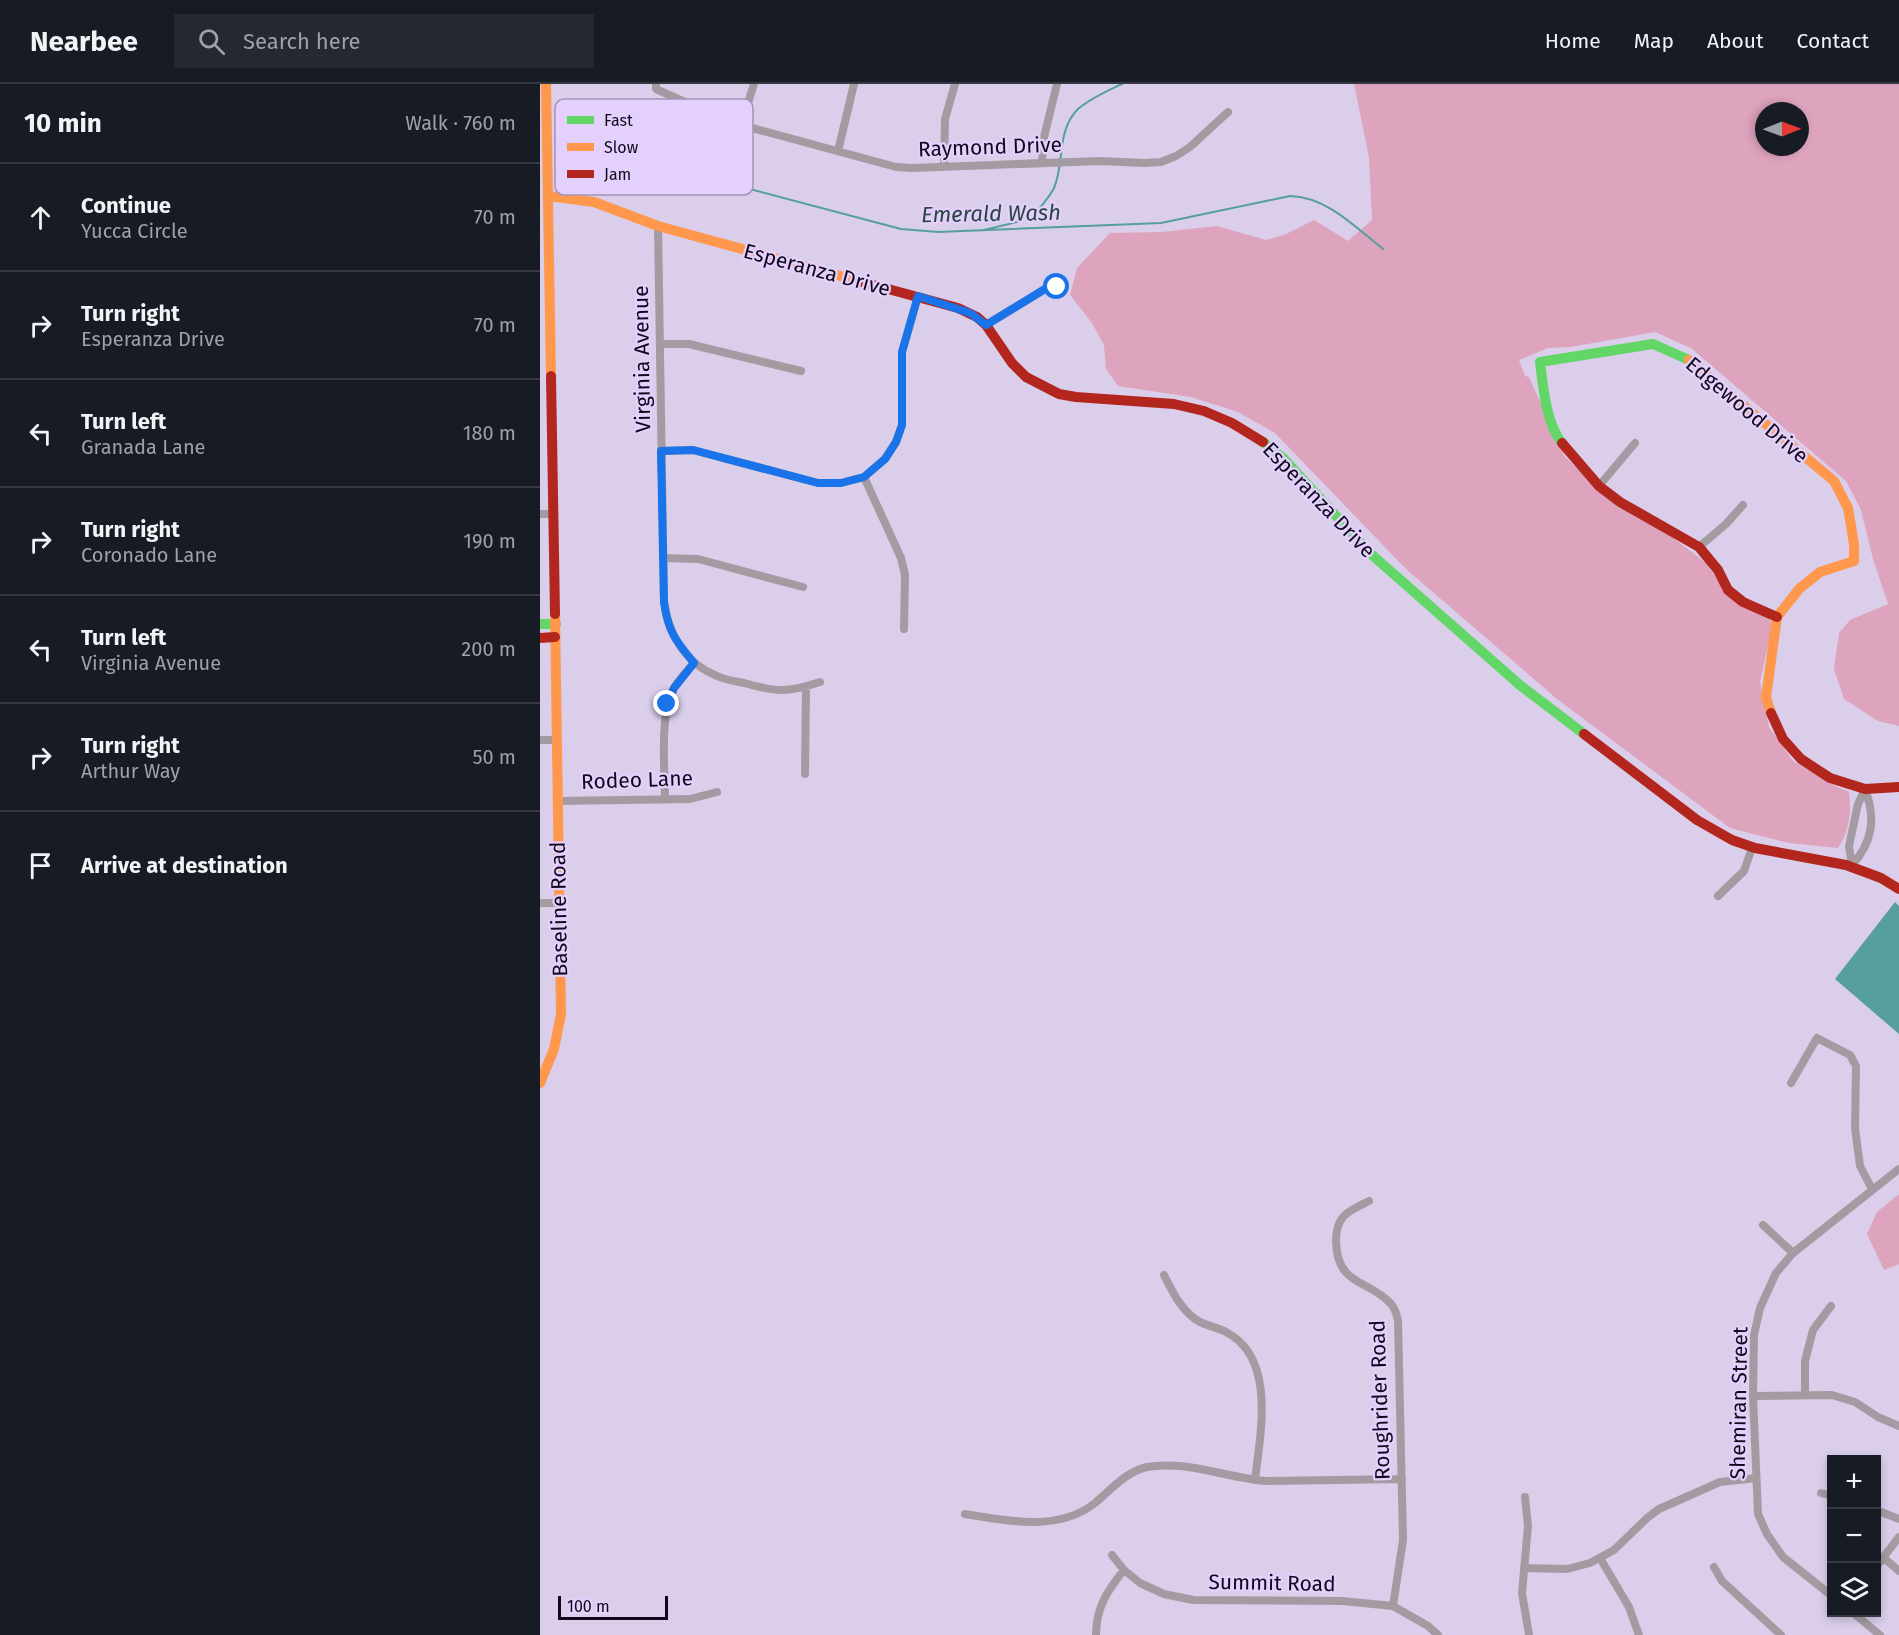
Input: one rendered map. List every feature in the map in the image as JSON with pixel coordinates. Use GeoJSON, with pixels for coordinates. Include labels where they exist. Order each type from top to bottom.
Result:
{"type":"FeatureCollection","features":[{"type":"Feature","properties":{"kind":"main road","name":"Baseline Road"},"geometry":{"type":"LineString","coordinates":[[540,1083],[552,1058],[561,1014],[548,196],[544,148],[546,84]]}},
{"type":"Feature","properties":{"kind":"main road","name":"Esperanza Drive"},"geometry":{"type":"LineString","coordinates":[[548,196],[594,202],[658,226],[781,261],[918,296],[970,313],[986,325],[1011,363],[1026,377],[1043,387],[1076,398],[1174,404],[1203,411],[1232,423],[1260,439],[1283,458],[1371,554],[1521,686],[1697,820],[1715,832],[1752,848],[1852,865],[1881,876],[1899,889]]}},
{"type":"Feature","properties":{"kind":"main road","name":"Edgewood Drive"},"geometry":{"type":"LineString","coordinates":[[1599,486],[1556,435],[1543,391],[1539,362],[1653,344],[1685,357],[1834,481],[1848,508],[1854,544],[1854,561],[1820,572],[1799,589],[1778,617]]}},
{"type":"Feature","properties":{"kind":"main road"},"geometry":{"type":"LineString","coordinates":[[1599,486],[1620,502],[1699,547],[1718,570],[1728,590],[1743,602],[1778,617],[1766,697],[1771,714],[1784,740],[1801,759],[1830,777],[1865,789],[1899,787]]}},
{"type":"Feature","properties":{"kind":"main road"},"geometry":{"type":"LineString","coordinates":[[540,624],[555,624]]}},
{"type":"Feature","properties":{"kind":"main road"},"geometry":{"type":"LineString","coordinates":[[540,638],[555,637]]}},
{"type":"Feature","properties":{"kind":"street","name":"Raymond Drive"},"geometry":{"type":"LineString","coordinates":[[656,84],[656,89],[678,99]]}},
{"type":"Feature","properties":{"kind":"street"},"geometry":{"type":"LineString","coordinates":[[749,99],[754,84]]}},
{"type":"Feature","properties":{"kind":"street"},"geometry":{"type":"LineString","coordinates":[[838,151],[854,84]]}},
{"type":"Feature","properties":{"kind":"street"},"geometry":{"type":"LineString","coordinates":[[944,167],[945,119],[955,84]]}},
{"type":"Feature","properties":{"kind":"street"},"geometry":{"type":"LineString","coordinates":[[1042,163],[1044,137],[1057,84]]}},
{"type":"Feature","properties":{"kind":"street","name":"Raymond Drive"},"geometry":{"type":"LineString","coordinates":[[753,128],[896,167],[1161,162],[1190,147],[1228,112]]}},
{"type":"Feature","properties":{"kind":"street","name":"Virginia Avenue"},"geometry":{"type":"LineString","coordinates":[[658,226],[664,602],[666,622],[676,642],[694,663]]}},
{"type":"Feature","properties":{"kind":"street"},"geometry":{"type":"LineString","coordinates":[[986,325],[1045,289],[1057,287]]}},
{"type":"Feature","properties":{"kind":"street"},"geometry":{"type":"LineString","coordinates":[[661,451],[693,450],[818,483],[841,483],[864,477],[885,459],[896,442],[902,425],[902,352],[918,296]]}},
{"type":"Feature","properties":{"kind":"street"},"geometry":{"type":"LineString","coordinates":[[660,344],[689,344],[801,371]]}},
{"type":"Feature","properties":{"kind":"street"},"geometry":{"type":"LineString","coordinates":[[1599,486],[1635,443]]}},
{"type":"Feature","properties":{"kind":"street"},"geometry":{"type":"LineString","coordinates":[[864,477],[901,558],[905,575],[904,629]]}},
{"type":"Feature","properties":{"kind":"street"},"geometry":{"type":"LineString","coordinates":[[1699,547],[1726,524],[1743,505]]}},
{"type":"Feature","properties":{"kind":"street"},"geometry":{"type":"LineString","coordinates":[[540,514],[552,514]]}},
{"type":"Feature","properties":{"kind":"street"},"geometry":{"type":"LineString","coordinates":[[663,558],[698,559],[803,587]]}},
{"type":"Feature","properties":{"kind":"street"},"geometry":{"type":"LineString","coordinates":[[665,800],[667,704],[674,688],[694,663],[717,676],[774,691],[806,687],[820,682]]}},
{"type":"Feature","properties":{"kind":"street"},"geometry":{"type":"LineString","coordinates":[[805,774],[806,687]]}},
{"type":"Feature","properties":{"kind":"street"},"geometry":{"type":"LineString","coordinates":[[540,740],[556,740]]}},
{"type":"Feature","properties":{"kind":"street"},"geometry":{"type":"LineString","coordinates":[[1852,865],[1864,852],[1871,819],[1871,805],[1865,789]]}},
{"type":"Feature","properties":{"kind":"street"},"geometry":{"type":"LineString","coordinates":[[1852,865],[1849,846],[1858,804],[1865,789]]}},
{"type":"Feature","properties":{"kind":"street","name":"Rodeo Lane"},"geometry":{"type":"LineString","coordinates":[[557,801],[690,799],[717,792]]}},
{"type":"Feature","properties":{"kind":"street"},"geometry":{"type":"LineString","coordinates":[[1856,819],[1866,814],[1871,819]]}},
{"type":"Feature","properties":{"kind":"street"},"geometry":{"type":"LineString","coordinates":[[1718,896],[1744,871],[1752,848]]}},
{"type":"Feature","properties":{"kind":"street"},"geometry":{"type":"LineString","coordinates":[[540,903],[559,903]]}},
{"type":"Feature","properties":{"kind":"street"},"geometry":{"type":"LineString","coordinates":[[1791,1083],[1817,1038],[1850,1055],[1856,1066],[1855,1128],[1860,1166],[1872,1189]]}},
{"type":"Feature","properties":{"kind":"street","name":"Shemiran Street"},"geometry":{"type":"LineString","coordinates":[[1827,1592],[1783,1557],[1767,1534],[1758,1514],[1753,1396],[1754,1335],[1760,1308],[1776,1273],[1793,1253],[1899,1169]]}},
{"type":"Feature","properties":{"kind":"street","name":"Roughrider Road"},"geometry":{"type":"LineString","coordinates":[[1369,1201],[1348,1212],[1337,1226],[1336,1254],[1347,1274],[1391,1304],[1398,1321],[1403,1540],[1393,1606]]}},
{"type":"Feature","properties":{"kind":"street"},"geometry":{"type":"LineString","coordinates":[[1763,1225],[1793,1253]]}},
{"type":"Feature","properties":{"kind":"street"},"geometry":{"type":"LineString","coordinates":[[1164,1275],[1173,1294],[1184,1309],[1202,1322],[1235,1338],[1247,1350],[1254,1362],[1262,1404],[1255,1480]]}},
{"type":"Feature","properties":{"kind":"street"},"geometry":{"type":"LineString","coordinates":[[1805,1395],[1805,1361],[1813,1330],[1831,1306]]}},
{"type":"Feature","properties":{"kind":"street"},"geometry":{"type":"LineString","coordinates":[[1753,1396],[1832,1395],[1855,1402],[1878,1417],[1899,1426]]}},
{"type":"Feature","properties":{"kind":"street"},"geometry":{"type":"LineString","coordinates":[[965,1514],[1016,1522],[1050,1521],[1068,1517],[1089,1508],[1127,1476],[1145,1468],[1166,1465],[1255,1480],[1402,1479]]}},
{"type":"Feature","properties":{"kind":"street"},"geometry":{"type":"LineString","coordinates":[[1524,1568],[1578,1567],[1614,1550],[1659,1509],[1720,1482],[1756,1478]]}},
{"type":"Feature","properties":{"kind":"street"},"geometry":{"type":"LineString","coordinates":[[1821,1493],[1827,1495]]}},
{"type":"Feature","properties":{"kind":"street"},"geometry":{"type":"LineString","coordinates":[[1525,1497],[1528,1526],[1522,1593],[1529,1635]]}},
{"type":"Feature","properties":{"kind":"street"},"geometry":{"type":"LineString","coordinates":[[1881,1512],[1899,1519]]}},
{"type":"Feature","properties":{"kind":"street"},"geometry":{"type":"LineString","coordinates":[[1880,1563],[1899,1537]]}},
{"type":"Feature","properties":{"kind":"street","name":"Summit Road"},"geometry":{"type":"LineString","coordinates":[[1112,1555],[1124,1570],[1151,1589],[1164,1594],[1193,1600],[1342,1601],[1393,1606],[1428,1626],[1438,1635]]}},
{"type":"Feature","properties":{"kind":"street"},"geometry":{"type":"LineString","coordinates":[[1600,1558],[1629,1606],[1639,1635]]}},
{"type":"Feature","properties":{"kind":"street"},"geometry":{"type":"LineString","coordinates":[[1884,1558],[1899,1571]]}},
{"type":"Feature","properties":{"kind":"street"},"geometry":{"type":"LineString","coordinates":[[1714,1567],[1722,1581],[1781,1635]]}},
{"type":"Feature","properties":{"kind":"street"},"geometry":{"type":"LineString","coordinates":[[1096,1635],[1100,1604],[1109,1588],[1124,1570]]}},
{"type":"Feature","properties":{"kind":"street"},"geometry":{"type":"LineString","coordinates":[[1858,1617],[1880,1635]]}},
{"type":"Feature","properties":{"kind":"shaded area"},"geometry":{"type":"Polygon","coordinates":[[[1354,84],[1899,84],[1899,726],[1878,721],[1844,699],[1834,669],[1839,633],[1850,620],[1888,604],[1873,559],[1861,510],[1846,481],[1691,348],[1655,332],[1571,347],[1548,348],[1519,360],[1565,457],[1604,493],[1659,527],[1706,563],[1725,590],[1769,617],[1772,627],[1760,682],[1769,727],[1793,761],[1849,792],[1849,821],[1838,848],[1789,843],[1730,828],[1557,699],[1406,569],[1275,433],[1238,412],[1191,397],[1118,386],[1106,369],[1104,345],[1092,323],[1070,295],[1077,268],[1110,233],[1162,232],[1217,226],[1266,240],[1284,235],[1314,220],[1348,241],[1372,220],[1369,157],[1354,84]]]}},
{"type":"Feature","properties":{"kind":"shaded area"},"geometry":{"type":"Polygon","coordinates":[[[1895,902],[1899,906],[1899,1034],[1835,979],[1895,902]]]}},
{"type":"Feature","properties":{"kind":"shaded area"},"geometry":{"type":"Polygon","coordinates":[[[1899,1194],[1899,1264],[1884,1270],[1867,1234],[1877,1212],[1899,1194]]]}},
{"type":"Feature","properties":{"kind":"waterway"},"geometry":{"type":"LineString","coordinates":[[1038,210],[1054,188],[1064,137],[1071,118],[1088,101],[1122,84]]}},
{"type":"Feature","properties":{"kind":"waterway","name":"Emerald Wash"},"geometry":{"type":"LineString","coordinates":[[753,190],[901,229],[938,232],[1161,223],[1290,196],[1328,207],[1383,249]]}},
{"type":"Feature","properties":{"kind":"waterway","name":"Emerald Wash"},"geometry":{"type":"LineString","coordinates":[[984,230],[1021,221]]}},
{"type":"Feature","properties":{"kind":"traffic: fast"},"geometry":{"type":"LineString","coordinates":[[1562,443],[1552,426],[1549,415],[1540,362],[1653,344],[1689,360]]}},
{"type":"Feature","properties":{"kind":"traffic: fast"},"geometry":{"type":"LineString","coordinates":[[1263,442],[1283,458],[1371,554],[1521,686],[1584,734]]}},
{"type":"Feature","properties":{"kind":"traffic: fast"},"geometry":{"type":"LineString","coordinates":[[540,624],[556,624]]}},
{"type":"Feature","properties":{"kind":"traffic: slow"},"geometry":{"type":"LineString","coordinates":[[546,84],[551,376]]}},
{"type":"Feature","properties":{"kind":"traffic: slow"},"geometry":{"type":"LineString","coordinates":[[548,196],[594,202],[658,226],[855,280]]}},
{"type":"Feature","properties":{"kind":"traffic: slow"},"geometry":{"type":"LineString","coordinates":[[1689,360],[1834,481],[1848,508],[1854,544],[1854,561],[1820,572],[1799,589],[1777,617],[1766,697],[1771,713]]}},
{"type":"Feature","properties":{"kind":"traffic: slow"},"geometry":{"type":"LineString","coordinates":[[540,1083],[554,1049],[561,1014],[555,614]]}},
{"type":"Feature","properties":{"kind":"traffic: jam"},"geometry":{"type":"LineString","coordinates":[[855,280],[958,308],[977,317],[986,325],[1012,363],[1026,377],[1059,394],[1174,404],[1204,411],[1232,423],[1263,442]]}},
{"type":"Feature","properties":{"kind":"traffic: jam"},"geometry":{"type":"LineString","coordinates":[[551,376],[555,614]]}},
{"type":"Feature","properties":{"kind":"traffic: jam"},"geometry":{"type":"LineString","coordinates":[[1562,443],[1599,486],[1620,502],[1699,547],[1718,570],[1728,590],[1743,602],[1777,617]]}},
{"type":"Feature","properties":{"kind":"traffic: jam"},"geometry":{"type":"LineString","coordinates":[[540,638],[555,637]]}},
{"type":"Feature","properties":{"kind":"traffic: jam"},"geometry":{"type":"LineString","coordinates":[[1771,713],[1783,739],[1801,759],[1830,778],[1865,789],[1899,787]]}},
{"type":"Feature","properties":{"kind":"traffic: jam"},"geometry":{"type":"LineString","coordinates":[[1584,734],[1697,820],[1732,840],[1755,848],[1846,865],[1881,878],[1899,889]]}},
{"type":"Feature","properties":{"kind":"route"},"geometry":{"type":"LineString","coordinates":[[667,704],[674,688],[694,663],[676,642],[666,622],[661,451],[693,450],[818,483],[841,483],[864,477],[885,459],[896,442],[902,425],[902,352],[918,296],[970,313],[986,325],[1045,289],[1057,287]]}}]}
